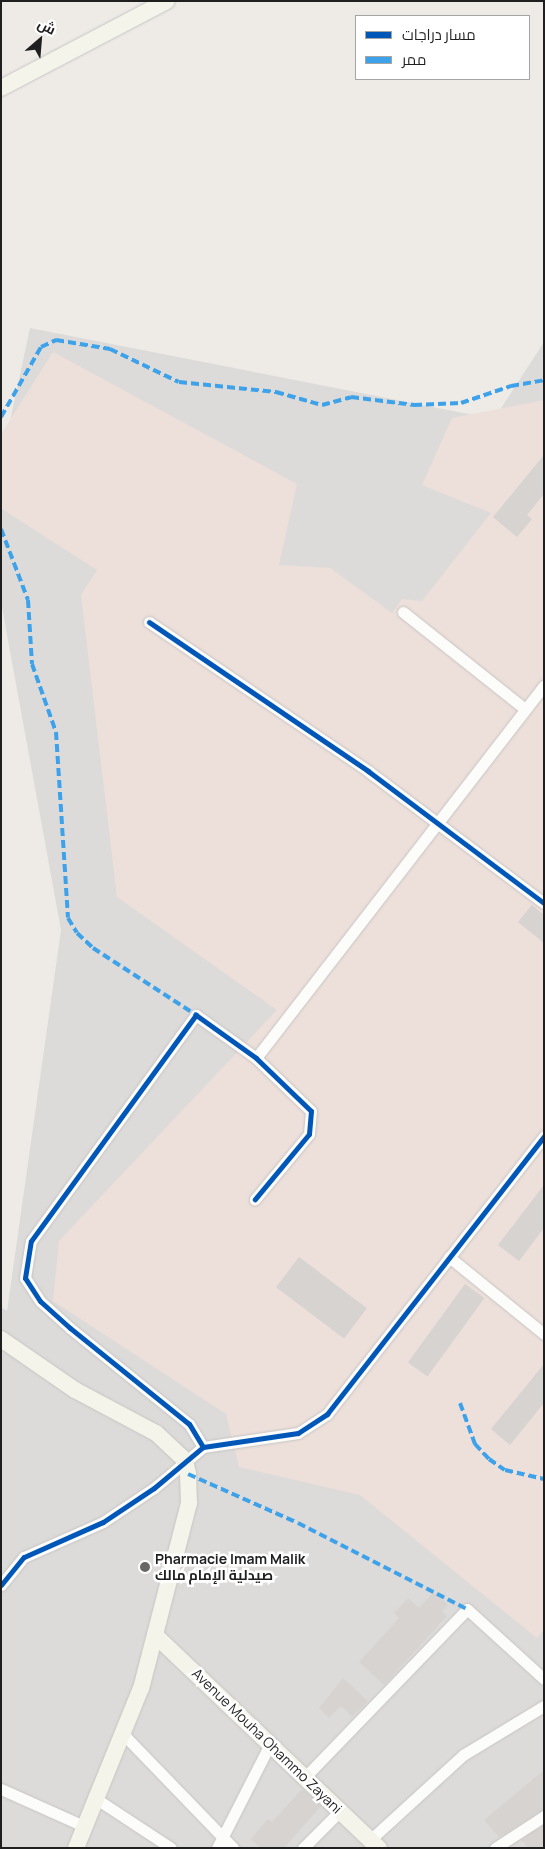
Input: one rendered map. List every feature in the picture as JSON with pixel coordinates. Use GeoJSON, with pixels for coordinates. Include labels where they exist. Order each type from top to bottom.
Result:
{"type":"FeatureCollection","features":[{"type":"Feature","properties":{"kind":"street"},"geometry":{"type":"LineString","coordinates":[[1,88],[167,1]]}},
{"type":"Feature","properties":{"kind":"street"},"geometry":{"type":"LineString","coordinates":[[402,612],[525,709]]}},
{"type":"Feature","properties":{"kind":"street"},"geometry":{"type":"LineString","coordinates":[[149,622],[368,771],[436,824],[544,903]]}},
{"type":"Feature","properties":{"kind":"street"},"geometry":{"type":"LineString","coordinates":[[256,1058],[544,685]]}},
{"type":"Feature","properties":{"kind":"street"},"geometry":{"type":"LineString","coordinates":[[203,1447],[189,1424],[172,1408],[40,1301],[25,1278],[26,1259],[31,1240],[92,1153],[196,1016],[256,1058],[309,1106],[311,1118],[309,1134],[255,1199]]}},
{"type":"Feature","properties":{"kind":"street"},"geometry":{"type":"LineString","coordinates":[[1,1585],[24,1557],[103,1522],[154,1488],[185,1460],[203,1447],[282,1437],[311,1427],[327,1414],[544,1136]]}},
{"type":"Feature","properties":{"kind":"street"},"geometry":{"type":"LineString","coordinates":[[449,1257],[544,1334]]}},
{"type":"Feature","properties":{"kind":"street"},"geometry":{"type":"LineString","coordinates":[[1,1339],[75,1390],[156,1433],[185,1460],[189,1503],[155,1634],[124,1735],[76,1848]]}},
{"type":"Feature","properties":{"kind":"street"},"geometry":{"type":"LineString","coordinates":[[305,1777],[467,1608],[544,1679]]}},
{"type":"Feature","properties":{"kind":"street","name":"Avenue Mouha Ohammo Zayani"},"geometry":{"type":"LineString","coordinates":[[155,1634],[375,1844]]}},
{"type":"Feature","properties":{"kind":"street"},"geometry":{"type":"LineString","coordinates":[[375,1844],[463,1755],[544,1706]]}},
{"type":"Feature","properties":{"kind":"street"},"geometry":{"type":"LineString","coordinates":[[124,1735],[233,1848]]}},
{"type":"Feature","properties":{"kind":"street"},"geometry":{"type":"LineString","coordinates":[[217,1848],[270,1744]]}},
{"type":"Feature","properties":{"kind":"street"},"geometry":{"type":"LineString","coordinates":[[1,1789],[86,1827]]}},
{"type":"Feature","properties":{"kind":"street"},"geometry":{"type":"LineString","coordinates":[[98,1800],[171,1848]]}},
{"type":"Feature","properties":{"kind":"street"},"geometry":{"type":"LineString","coordinates":[[303,1848],[340,1811]]}},
{"type":"Feature","properties":{"kind":"street"},"geometry":{"type":"LineString","coordinates":[[501,1846],[544,1816]]}},
{"type":"Feature","properties":{"kind":"shaded area"},"geometry":{"type":"Polygon","coordinates":[[[30,328],[494,419],[544,342],[544,1848],[1,1848],[1,1307],[7,1311],[61,930],[1,602],[1,463],[30,328]]]}},
{"type":"Feature","properties":{"kind":"shaded area"},"geometry":{"type":"Polygon","coordinates":[[[53,352],[297,484],[279,565],[330,568],[392,613],[402,599],[422,601],[491,513],[422,485],[452,418],[544,400],[544,1630],[537,1638],[360,1495],[239,1467],[226,1414],[53,1301],[59,1241],[277,1010],[117,897],[81,595],[97,570],[2,509],[1,434],[53,352]]]}},
{"type":"Feature","properties":{"kind":"building"},"geometry":{"type":"Polygon","coordinates":[[[544,455],[544,494],[527,515],[532,519],[517,537],[493,517],[544,455]]]}},
{"type":"Feature","properties":{"kind":"building"},"geometry":{"type":"Polygon","coordinates":[[[532,905],[544,915],[544,943],[518,922],[532,905]]]}},
{"type":"Feature","properties":{"kind":"building"},"geometry":{"type":"Polygon","coordinates":[[[544,1185],[544,1228],[519,1261],[498,1245],[544,1185]]]}},
{"type":"Feature","properties":{"kind":"building"},"geometry":{"type":"Polygon","coordinates":[[[299,1257],[367,1308],[344,1339],[276,1287],[299,1257]]]}},
{"type":"Feature","properties":{"kind":"building"},"geometry":{"type":"Polygon","coordinates":[[[465,1284],[484,1298],[427,1377],[408,1362],[465,1284]]]}},
{"type":"Feature","properties":{"kind":"building"},"geometry":{"type":"Polygon","coordinates":[[[544,1364],[544,1403],[510,1445],[491,1429],[544,1364]]]}},
{"type":"Feature","properties":{"kind":"building"},"geometry":{"type":"Polygon","coordinates":[[[434,1592],[448,1605],[442,1611],[447,1616],[384,1685],[359,1662],[399,1618],[394,1613],[408,1598],[419,1608],[434,1592]]]}},
{"type":"Feature","properties":{"kind":"building"},"geometry":{"type":"Polygon","coordinates":[[[343,1678],[368,1701],[352,1717],[341,1706],[329,1718],[319,1708],[343,1678]]]}},
{"type":"Feature","properties":{"kind":"building"},"geometry":{"type":"Polygon","coordinates":[[[544,1770],[544,1809],[499,1837],[484,1820],[544,1770]]]}},
{"type":"Feature","properties":{"kind":"building"},"geometry":{"type":"Polygon","coordinates":[[[302,1789],[321,1806],[284,1848],[261,1848],[251,1839],[268,1819],[272,1822],[302,1789]]]}},
{"type":"Feature","properties":{"kind":"building"},"geometry":{"type":"Polygon","coordinates":[[[544,1825],[544,1848],[529,1848],[521,1840],[544,1825]]]}},
{"type":"Feature","properties":{"kind":"marked path"},"geometry":{"type":"LineString","coordinates":[[1,417],[41,347],[56,340],[110,349],[179,382],[276,392],[322,405],[351,397],[414,405],[461,403],[511,386],[544,380]]}},
{"type":"Feature","properties":{"kind":"marked path"},"geometry":{"type":"LineString","coordinates":[[1,529],[28,600],[32,664],[56,732],[68,918],[77,933],[93,948],[196,1015]]}},
{"type":"Feature","properties":{"kind":"marked path"},"geometry":{"type":"LineString","coordinates":[[460,1403],[475,1444],[489,1459],[505,1470],[544,1479]]}},
{"type":"Feature","properties":{"kind":"marked path"},"geometry":{"type":"LineString","coordinates":[[188,1474],[298,1523],[467,1609]]}},
{"type":"Feature","properties":{"kind":"cycle path"},"geometry":{"type":"LineString","coordinates":[[149,622],[368,771],[544,903]]}},
{"type":"Feature","properties":{"kind":"cycle path"},"geometry":{"type":"LineString","coordinates":[[1,1585],[24,1557],[103,1522],[154,1488],[203,1447],[189,1424],[70,1328],[40,1301],[25,1278],[31,1241],[196,1015],[256,1058],[311,1111],[309,1134],[255,1199]]}},
{"type":"Feature","properties":{"kind":"cycle path"},"geometry":{"type":"LineString","coordinates":[[203,1447],[298,1433],[327,1414],[544,1136]]}},
{"type":"Feature","properties":{"kind":"place","name":"Pharmacie Imam Malik صيدلية الإمام مالك"},"geometry":{"type":"Point","coordinates":[145,1567]}}]}
